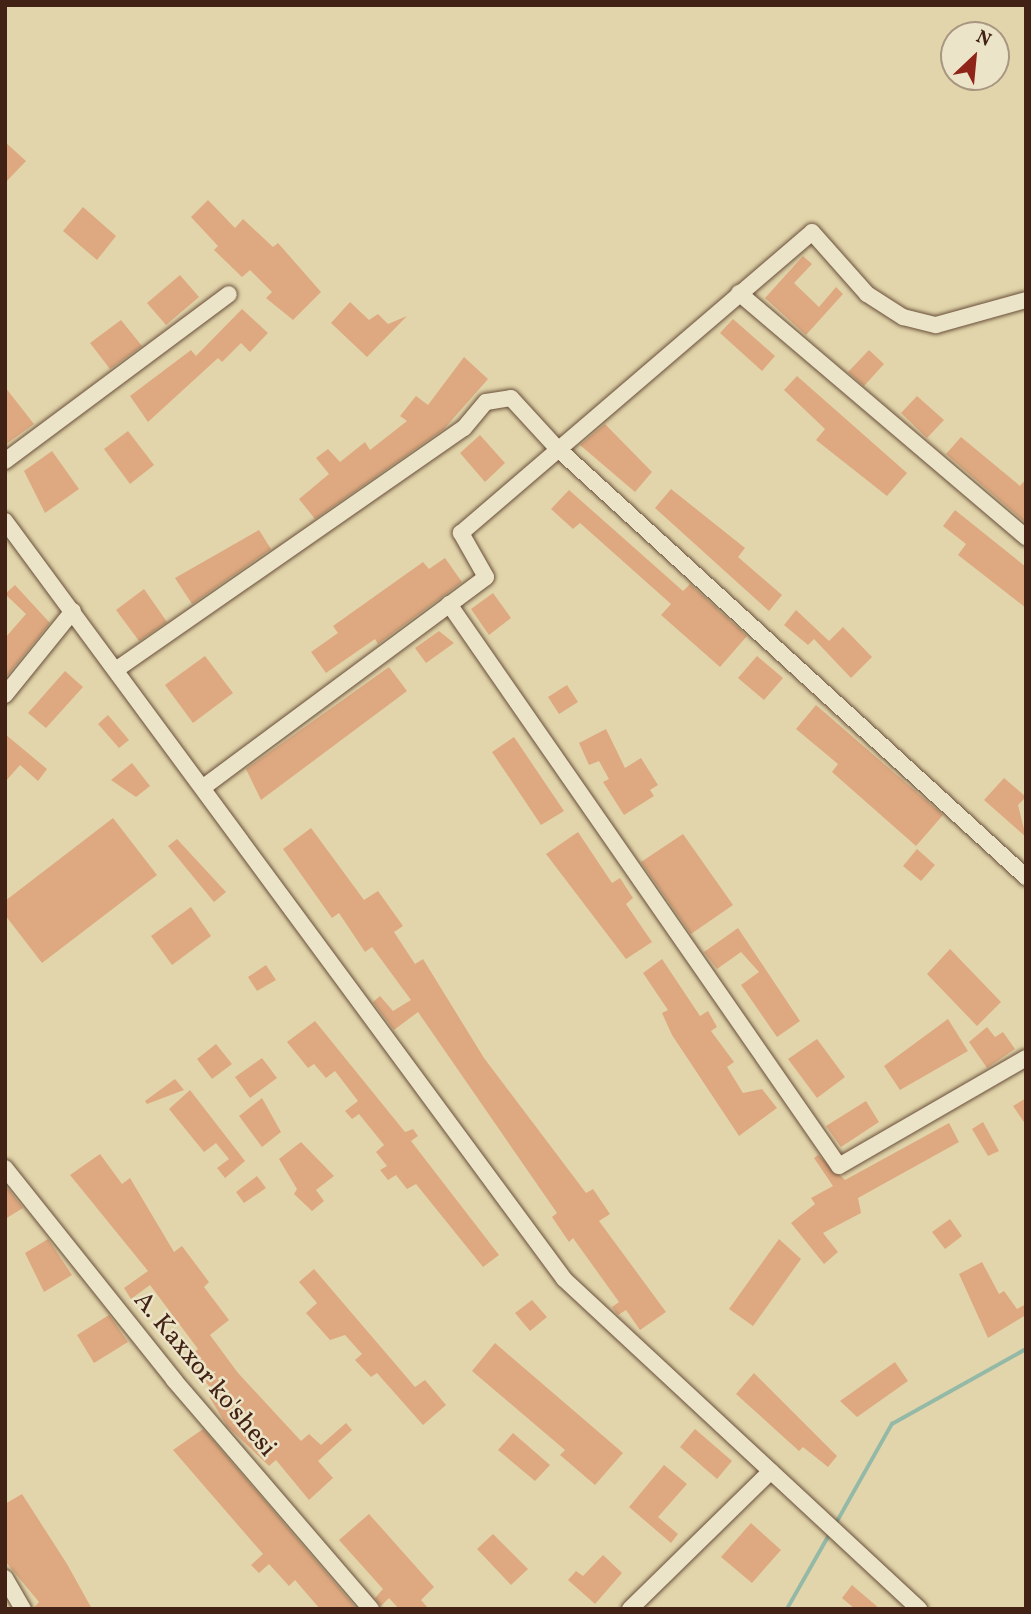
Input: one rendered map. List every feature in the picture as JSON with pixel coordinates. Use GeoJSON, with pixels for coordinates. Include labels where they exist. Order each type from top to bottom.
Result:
{"type":"FeatureCollection","features":[{"type":"Feature","properties":{"kind":"street"},"geometry":{"type":"LineString","coordinates":[[205,786],[486,577],[461,533],[812,232],[867,294],[903,317],[936,325],[1018,301],[1026,315]]}},
{"type":"Feature","properties":{"kind":"street"},"geometry":{"type":"LineString","coordinates":[[738,293],[1026,537]]}},
{"type":"Feature","properties":{"kind":"street"},"geometry":{"type":"LineString","coordinates":[[5,461],[229,294]]}},
{"type":"Feature","properties":{"kind":"street"},"geometry":{"type":"LineString","coordinates":[[117,669],[464,428],[486,402],[512,398],[557,448],[1026,877]]}},
{"type":"Feature","properties":{"kind":"street"},"geometry":{"type":"LineString","coordinates":[[5,521],[205,786],[564,1279],[919,1609]]}},
{"type":"Feature","properties":{"kind":"street"},"geometry":{"type":"LineString","coordinates":[[449,604],[839,1166],[1026,1058]]}},
{"type":"Feature","properties":{"kind":"street"},"geometry":{"type":"LineString","coordinates":[[5,695],[73,611]]}},
{"type":"Feature","properties":{"kind":"street","name":"A. Kaxxor ko'shesi"},"geometry":{"type":"LineString","coordinates":[[5,1168],[174,1380],[371,1609]]}},
{"type":"Feature","properties":{"kind":"street"},"geometry":{"type":"LineString","coordinates":[[630,1609],[771,1471]]}},
{"type":"Feature","properties":{"kind":"street"},"geometry":{"type":"LineString","coordinates":[[5,1578],[23,1609]]}},
{"type":"Feature","properties":{"kind":"building"},"geometry":{"type":"Polygon","coordinates":[[[5,142],[26,161],[5,183],[5,142]]]}},
{"type":"Feature","properties":{"kind":"building"},"geometry":{"type":"Polygon","coordinates":[[[208,200],[235,228],[243,219],[273,247],[278,243],[321,292],[293,320],[266,298],[272,292],[250,270],[242,277],[214,250],[218,246],[191,217],[208,200]]]}},
{"type":"Feature","properties":{"kind":"building"},"geometry":{"type":"Polygon","coordinates":[[[83,207],[116,236],[97,260],[63,231],[83,207]]]}},
{"type":"Feature","properties":{"kind":"building"},"geometry":{"type":"Polygon","coordinates":[[[803,256],[812,264],[794,283],[819,307],[836,287],[843,294],[806,335],[765,298],[803,256]]]}},
{"type":"Feature","properties":{"kind":"building"},"geometry":{"type":"Polygon","coordinates":[[[180,275],[199,297],[166,325],[147,303],[180,275]]]}},
{"type":"Feature","properties":{"kind":"building"},"geometry":{"type":"Polygon","coordinates":[[[350,302],[369,320],[378,314],[388,324],[407,316],[367,357],[331,323],[350,302]]]}},
{"type":"Feature","properties":{"kind":"building"},"geometry":{"type":"Polygon","coordinates":[[[242,309],[268,333],[250,352],[241,343],[222,362],[218,358],[148,422],[130,396],[191,350],[196,356],[242,309]]]}},
{"type":"Feature","properties":{"kind":"building"},"geometry":{"type":"Polygon","coordinates":[[[733,319],[775,356],[762,371],[720,333],[733,319]]]}},
{"type":"Feature","properties":{"kind":"building"},"geometry":{"type":"Polygon","coordinates":[[[121,320],[142,346],[110,369],[90,343],[121,320]]]}},
{"type":"Feature","properties":{"kind":"building"},"geometry":{"type":"Polygon","coordinates":[[[869,350],[884,364],[864,386],[848,372],[869,350]]]}},
{"type":"Feature","properties":{"kind":"building"},"geometry":{"type":"Polygon","coordinates":[[[464,357],[488,379],[444,429],[315,519],[299,499],[329,474],[316,458],[328,449],[340,462],[365,442],[370,450],[407,421],[400,416],[416,396],[428,405],[464,357]]]}},
{"type":"Feature","properties":{"kind":"building"},"geometry":{"type":"Polygon","coordinates":[[[797,376],[907,473],[887,496],[816,440],[825,429],[784,390],[797,376]]]}},
{"type":"Feature","properties":{"kind":"building"},"geometry":{"type":"Polygon","coordinates":[[[5,387],[34,424],[5,445],[5,387]]]}},
{"type":"Feature","properties":{"kind":"building"},"geometry":{"type":"Polygon","coordinates":[[[917,396],[944,420],[927,438],[901,413],[917,396]]]}},
{"type":"Feature","properties":{"kind":"building"},"geometry":{"type":"Polygon","coordinates":[[[605,424],[652,472],[635,492],[580,445],[605,424]]]}},
{"type":"Feature","properties":{"kind":"building"},"geometry":{"type":"Polygon","coordinates":[[[128,431],[154,465],[130,484],[104,449],[128,431]]]}},
{"type":"Feature","properties":{"kind":"building"},"geometry":{"type":"Polygon","coordinates":[[[480,435],[505,463],[485,482],[460,453],[480,435]]]}},
{"type":"Feature","properties":{"kind":"building"},"geometry":{"type":"Polygon","coordinates":[[[961,437],[1020,486],[1026,479],[1026,523],[946,454],[961,437]]]}},
{"type":"Feature","properties":{"kind":"building"},"geometry":{"type":"Polygon","coordinates":[[[52,451],[79,489],[45,513],[24,471],[52,451]]]}},
{"type":"Feature","properties":{"kind":"building"},"geometry":{"type":"Polygon","coordinates":[[[671,489],[745,548],[738,557],[782,595],[769,611],[655,508],[671,489]]]}},
{"type":"Feature","properties":{"kind":"building"},"geometry":{"type":"Polygon","coordinates":[[[569,490],[683,591],[690,584],[747,636],[720,667],[661,615],[671,604],[580,523],[573,529],[551,509],[569,490]]]}},
{"type":"Feature","properties":{"kind":"building"},"geometry":{"type":"Polygon","coordinates":[[[955,510],[1026,567],[1026,608],[958,555],[966,544],[943,526],[955,510]]]}},
{"type":"Feature","properties":{"kind":"building"},"geometry":{"type":"Polygon","coordinates":[[[259,530],[271,549],[192,604],[175,578],[259,530]]]}},
{"type":"Feature","properties":{"kind":"building"},"geometry":{"type":"Polygon","coordinates":[[[445,558],[462,582],[378,644],[375,639],[326,673],[311,652],[338,633],[333,626],[423,562],[429,569],[445,558]]]}},
{"type":"Feature","properties":{"kind":"building"},"geometry":{"type":"Polygon","coordinates":[[[15,585],[50,623],[5,678],[5,638],[26,614],[5,594],[15,585]]]}},
{"type":"Feature","properties":{"kind":"building"},"geometry":{"type":"Polygon","coordinates":[[[144,589],[167,622],[139,641],[116,610],[144,589]]]}},
{"type":"Feature","properties":{"kind":"building"},"geometry":{"type":"Polygon","coordinates":[[[493,593],[511,618],[489,635],[471,609],[493,593]]]}},
{"type":"Feature","properties":{"kind":"building"},"geometry":{"type":"Polygon","coordinates":[[[796,610],[829,641],[843,627],[872,657],[851,678],[814,639],[808,645],[784,625],[796,610]]]}},
{"type":"Feature","properties":{"kind":"building"},"geometry":{"type":"Polygon","coordinates":[[[439,631],[454,643],[426,663],[415,648],[439,631]]]}},
{"type":"Feature","properties":{"kind":"building"},"geometry":{"type":"Polygon","coordinates":[[[205,656],[233,693],[193,723],[165,685],[205,656]]]}},
{"type":"Feature","properties":{"kind":"building"},"geometry":{"type":"Polygon","coordinates":[[[757,656],[783,678],[764,700],[738,678],[757,656]]]}},
{"type":"Feature","properties":{"kind":"building"},"geometry":{"type":"Polygon","coordinates":[[[389,667],[407,691],[261,800],[246,769],[389,667]]]}},
{"type":"Feature","properties":{"kind":"building"},"geometry":{"type":"Polygon","coordinates":[[[65,671],[83,687],[46,728],[28,713],[65,671]]]}},
{"type":"Feature","properties":{"kind":"building"},"geometry":{"type":"Polygon","coordinates":[[[567,685],[578,702],[559,714],[548,697],[567,685]]]}},
{"type":"Feature","properties":{"kind":"building"},"geometry":{"type":"Polygon","coordinates":[[[816,705],[943,815],[916,846],[832,772],[838,764],[796,729],[816,705]]]}},
{"type":"Feature","properties":{"kind":"building"},"geometry":{"type":"Polygon","coordinates":[[[108,715],[129,740],[119,748],[98,724],[108,715]]]}},
{"type":"Feature","properties":{"kind":"building"},"geometry":{"type":"Polygon","coordinates":[[[606,729],[625,768],[641,758],[658,785],[650,790],[654,796],[624,815],[603,782],[609,779],[599,761],[589,765],[579,743],[606,729]]]}},
{"type":"Feature","properties":{"kind":"building"},"geometry":{"type":"Polygon","coordinates":[[[5,734],[47,769],[38,781],[20,765],[5,782],[5,734]]]}},
{"type":"Feature","properties":{"kind":"building"},"geometry":{"type":"Polygon","coordinates":[[[514,737],[564,811],[541,825],[492,752],[514,737]]]}},
{"type":"Feature","properties":{"kind":"building"},"geometry":{"type":"Polygon","coordinates":[[[132,763],[150,786],[136,797],[111,780],[132,763]]]}},
{"type":"Feature","properties":{"kind":"building"},"geometry":{"type":"Polygon","coordinates":[[[1004,778],[1026,797],[1018,805],[1026,837],[984,800],[1004,778]]]}},
{"type":"Feature","properties":{"kind":"building"},"geometry":{"type":"Polygon","coordinates":[[[113,818],[157,875],[42,963],[5,915],[5,901],[113,818]]]}},
{"type":"Feature","properties":{"kind":"building"},"geometry":{"type":"Polygon","coordinates":[[[311,828],[364,900],[378,891],[403,926],[394,932],[415,964],[423,959],[484,1058],[586,1193],[593,1189],[610,1214],[599,1221],[666,1312],[640,1330],[626,1310],[618,1315],[612,1307],[619,1302],[573,1238],[569,1242],[552,1217],[557,1213],[418,1012],[394,1030],[373,1002],[380,996],[393,1011],[411,1000],[372,947],[365,952],[339,913],[332,918],[283,849],[311,828]]]}},
{"type":"Feature","properties":{"kind":"building"},"geometry":{"type":"Polygon","coordinates":[[[578,832],[612,883],[620,878],[633,898],[626,904],[652,942],[626,959],[546,854],[578,832]]]}},
{"type":"Feature","properties":{"kind":"building"},"geometry":{"type":"Polygon","coordinates":[[[683,834],[733,905],[691,934],[641,862],[683,834]]]}},
{"type":"Feature","properties":{"kind":"building"},"geometry":{"type":"Polygon","coordinates":[[[177,839],[226,892],[214,902],[168,846],[177,839]]]}},
{"type":"Feature","properties":{"kind":"building"},"geometry":{"type":"Polygon","coordinates":[[[917,849],[935,865],[921,881],[903,866],[917,849]]]}},
{"type":"Feature","properties":{"kind":"building"},"geometry":{"type":"Polygon","coordinates":[[[191,907],[211,936],[172,965],[151,936],[191,907]]]}},
{"type":"Feature","properties":{"kind":"building"},"geometry":{"type":"Polygon","coordinates":[[[738,928],[800,1021],[777,1037],[741,985],[759,972],[741,952],[717,969],[704,952],[738,928]]]}},
{"type":"Feature","properties":{"kind":"building"},"geometry":{"type":"Polygon","coordinates":[[[950,949],[1001,1002],[977,1026],[927,974],[950,949]]]}},
{"type":"Feature","properties":{"kind":"building"},"geometry":{"type":"Polygon","coordinates":[[[662,959],[700,1016],[708,1011],[717,1027],[711,1031],[734,1062],[727,1067],[743,1093],[762,1089],[777,1108],[739,1136],[672,1035],[662,1013],[668,1010],[643,973],[662,959]]]}},
{"type":"Feature","properties":{"kind":"building"},"geometry":{"type":"Polygon","coordinates":[[[266,965],[276,980],[257,991],[248,977],[266,965]]]}},
{"type":"Feature","properties":{"kind":"building"},"geometry":{"type":"Polygon","coordinates":[[[948,1019],[968,1051],[900,1090],[884,1066],[948,1019]]]}},
{"type":"Feature","properties":{"kind":"building"},"geometry":{"type":"Polygon","coordinates":[[[315,1021],[405,1132],[413,1129],[418,1136],[411,1141],[499,1255],[483,1267],[416,1184],[407,1189],[396,1175],[388,1180],[380,1170],[387,1166],[376,1152],[384,1145],[359,1114],[352,1119],[345,1111],[358,1101],[335,1071],[326,1078],[314,1064],[308,1068],[287,1042],[315,1021]]]}},
{"type":"Feature","properties":{"kind":"building"},"geometry":{"type":"Polygon","coordinates":[[[987,1027],[995,1037],[1003,1032],[1015,1049],[987,1068],[969,1042],[987,1027]]]}},
{"type":"Feature","properties":{"kind":"building"},"geometry":{"type":"Polygon","coordinates":[[[817,1039],[845,1077],[817,1098],[788,1059],[817,1039]]]}},
{"type":"Feature","properties":{"kind":"building"},"geometry":{"type":"Polygon","coordinates":[[[216,1044],[232,1064],[212,1079],[197,1059],[216,1044]]]}},
{"type":"Feature","properties":{"kind":"building"},"geometry":{"type":"Polygon","coordinates":[[[262,1058],[277,1078],[250,1098],[235,1077],[262,1058]]]}},
{"type":"Feature","properties":{"kind":"building"},"geometry":{"type":"Polygon","coordinates":[[[175,1079],[184,1090],[147,1104],[145,1101],[175,1079]]]}},
{"type":"Feature","properties":{"kind":"building"},"geometry":{"type":"Polygon","coordinates":[[[190,1090],[245,1161],[225,1178],[217,1168],[229,1159],[216,1143],[204,1152],[169,1109],[190,1090]]]}},
{"type":"Feature","properties":{"kind":"building"},"geometry":{"type":"Polygon","coordinates":[[[262,1098],[281,1132],[262,1147],[239,1116],[262,1098]]]}},
{"type":"Feature","properties":{"kind":"building"},"geometry":{"type":"Polygon","coordinates":[[[1026,1098],[1026,1125],[1013,1106],[1026,1098]]]}},
{"type":"Feature","properties":{"kind":"building"},"geometry":{"type":"Polygon","coordinates":[[[866,1101],[879,1122],[841,1147],[826,1126],[866,1101]]]}},
{"type":"Feature","properties":{"kind":"building"},"geometry":{"type":"Polygon","coordinates":[[[983,1122],[999,1151],[988,1156],[972,1129],[983,1122]]]}},
{"type":"Feature","properties":{"kind":"building"},"geometry":{"type":"Polygon","coordinates":[[[949,1123],[959,1142],[858,1198],[861,1213],[823,1233],[838,1252],[824,1264],[791,1223],[815,1204],[811,1198],[833,1186],[814,1158],[818,1155],[845,1180],[949,1123]]]}},
{"type":"Feature","properties":{"kind":"building"},"geometry":{"type":"Polygon","coordinates":[[[301,1142],[334,1176],[316,1190],[324,1201],[312,1211],[294,1194],[297,1189],[279,1159],[301,1142]]]}},
{"type":"Feature","properties":{"kind":"building"},"geometry":{"type":"Polygon","coordinates":[[[100,1154],[122,1184],[130,1178],[174,1252],[182,1246],[209,1282],[204,1287],[229,1320],[210,1335],[238,1373],[301,1441],[309,1434],[321,1445],[346,1423],[352,1430],[318,1461],[333,1478],[309,1500],[276,1460],[269,1466],[227,1426],[210,1398],[214,1392],[186,1359],[198,1349],[150,1285],[131,1299],[124,1288],[148,1271],[70,1175],[100,1154]]]}},
{"type":"Feature","properties":{"kind":"building"},"geometry":{"type":"Polygon","coordinates":[[[257,1176],[266,1188],[244,1203],[236,1192],[257,1176]]]}},
{"type":"Feature","properties":{"kind":"building"},"geometry":{"type":"Polygon","coordinates":[[[5,1185],[23,1208],[5,1219],[5,1185]]]}},
{"type":"Feature","properties":{"kind":"building"},"geometry":{"type":"Polygon","coordinates":[[[950,1219],[962,1236],[945,1249],[932,1232],[950,1219]]]}},
{"type":"Feature","properties":{"kind":"building"},"geometry":{"type":"Polygon","coordinates":[[[48,1239],[72,1275],[44,1292],[25,1253],[48,1239]]]}},
{"type":"Feature","properties":{"kind":"building"},"geometry":{"type":"Polygon","coordinates":[[[779,1239],[801,1259],[753,1326],[729,1309],[779,1239]]]}},
{"type":"Feature","properties":{"kind":"building"},"geometry":{"type":"Polygon","coordinates":[[[982,1262],[999,1294],[1004,1291],[1017,1309],[1026,1304],[1026,1315],[988,1338],[959,1274],[982,1262]]]}},
{"type":"Feature","properties":{"kind":"building"},"geometry":{"type":"Polygon","coordinates":[[[314,1269],[415,1387],[425,1380],[446,1405],[423,1425],[377,1373],[371,1377],[355,1360],[362,1354],[345,1335],[330,1340],[306,1313],[317,1303],[299,1282],[314,1269]]]}},
{"type":"Feature","properties":{"kind":"building"},"geometry":{"type":"Polygon","coordinates":[[[532,1300],[547,1317],[530,1331],[515,1313],[532,1300]]]}},
{"type":"Feature","properties":{"kind":"building"},"geometry":{"type":"Polygon","coordinates":[[[109,1315],[128,1342],[94,1363],[77,1335],[109,1315]]]}},
{"type":"Feature","properties":{"kind":"building"},"geometry":{"type":"Polygon","coordinates":[[[495,1343],[623,1453],[595,1485],[560,1455],[565,1450],[472,1371],[495,1343]]]}},
{"type":"Feature","properties":{"kind":"building"},"geometry":{"type":"Polygon","coordinates":[[[895,1362],[908,1381],[857,1417],[840,1401],[895,1362]]]}},
{"type":"Feature","properties":{"kind":"building"},"geometry":{"type":"Polygon","coordinates":[[[754,1373],[837,1456],[828,1467],[803,1447],[799,1451],[736,1394],[754,1373]]]}},
{"type":"Feature","properties":{"kind":"building"},"geometry":{"type":"Polygon","coordinates":[[[203,1429],[357,1609],[320,1609],[295,1580],[289,1586],[269,1564],[259,1573],[251,1565],[263,1554],[173,1450],[203,1429]]]}},
{"type":"Feature","properties":{"kind":"building"},"geometry":{"type":"Polygon","coordinates":[[[695,1429],[732,1461],[717,1479],[680,1447],[695,1429]]]}},
{"type":"Feature","properties":{"kind":"building"},"geometry":{"type":"Polygon","coordinates":[[[513,1433],[550,1465],[535,1481],[498,1450],[513,1433]]]}},
{"type":"Feature","properties":{"kind":"building"},"geometry":{"type":"Polygon","coordinates":[[[664,1465],[687,1484],[658,1517],[678,1534],[671,1543],[629,1507],[664,1465]]]}},
{"type":"Feature","properties":{"kind":"building"},"geometry":{"type":"Polygon","coordinates":[[[22,1494],[92,1609],[33,1609],[39,1602],[5,1561],[5,1504],[22,1494]]]}},
{"type":"Feature","properties":{"kind":"building"},"geometry":{"type":"Polygon","coordinates":[[[369,1514],[434,1587],[421,1600],[429,1609],[399,1609],[389,1598],[381,1606],[375,1598],[383,1589],[339,1540],[369,1514]]]}},
{"type":"Feature","properties":{"kind":"building"},"geometry":{"type":"Polygon","coordinates":[[[751,1523],[781,1550],[752,1583],[721,1557],[751,1523]]]}},
{"type":"Feature","properties":{"kind":"building"},"geometry":{"type":"Polygon","coordinates":[[[493,1534],[528,1569],[511,1585],[477,1549],[493,1534]]]}},
{"type":"Feature","properties":{"kind":"building"},"geometry":{"type":"Polygon","coordinates":[[[603,1555],[622,1573],[595,1604],[568,1580],[576,1571],[583,1576],[603,1555]]]}},
{"type":"Feature","properties":{"kind":"building"},"geometry":{"type":"Polygon","coordinates":[[[852,1585],[880,1609],[855,1609],[842,1598],[852,1585]]]}},
{"type":"Feature","properties":{"kind":"waterway"},"geometry":{"type":"LineString","coordinates":[[835,1525],[892,1424],[1026,1349]]}},
{"type":"Feature","properties":{"kind":"waterway"},"geometry":{"type":"LineString","coordinates":[[787,1609],[829,1535]]}}]}
